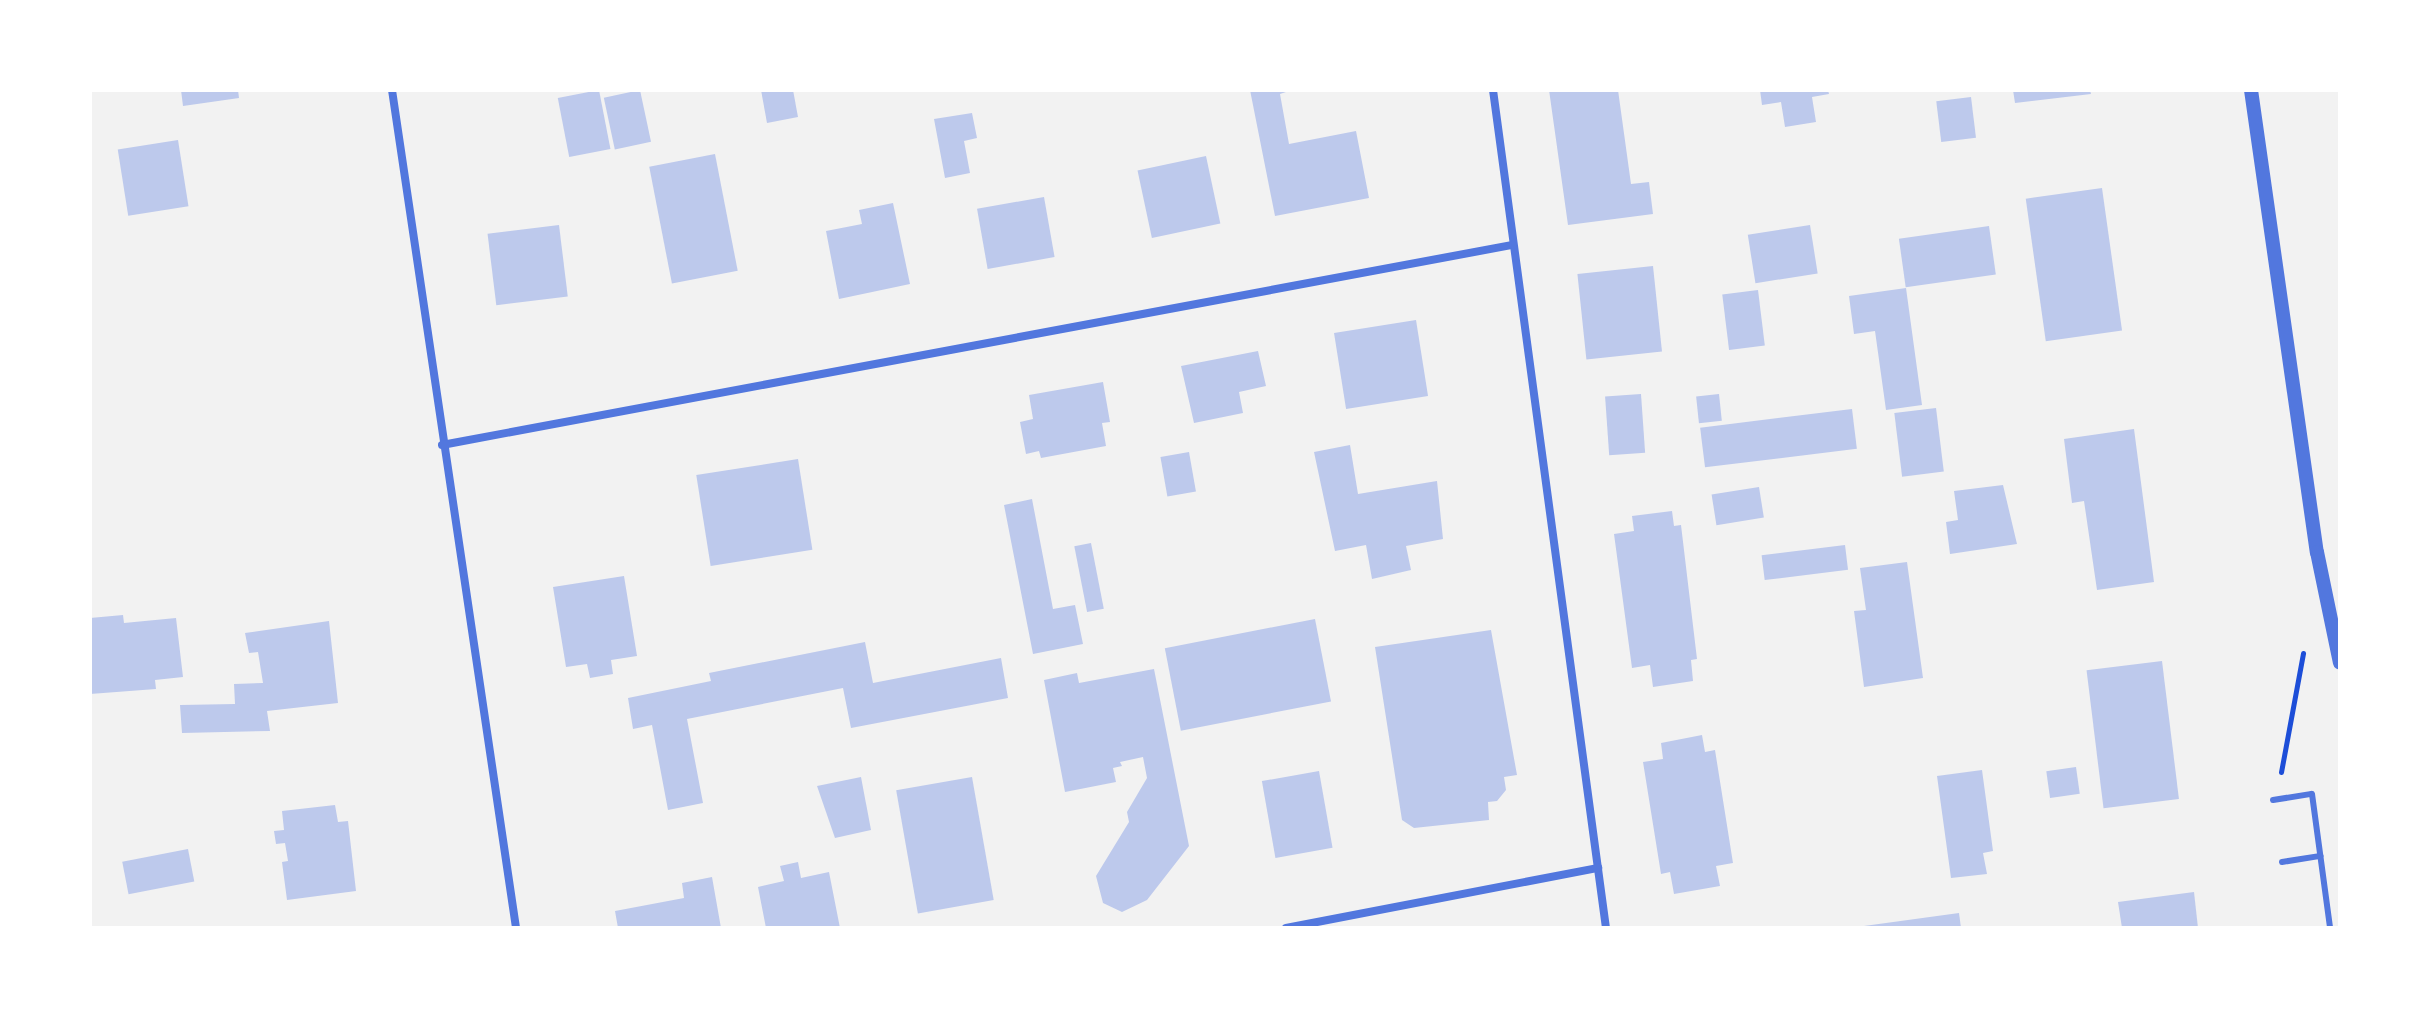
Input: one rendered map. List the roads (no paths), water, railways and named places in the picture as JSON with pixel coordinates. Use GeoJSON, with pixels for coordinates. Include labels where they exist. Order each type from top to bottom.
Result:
{"type":"FeatureCollection","features":[{"type":"Feature","properties":{"kind":"street"},"geometry":{"type":"LineString","coordinates":[[392,90],[442,445],[516,928]]}},
{"type":"Feature","properties":{"kind":"street"},"geometry":{"type":"LineString","coordinates":[[1493,90],[1606,928]]}},
{"type":"Feature","properties":{"kind":"street"},"geometry":{"type":"LineString","coordinates":[[2251,90],[2317,552],[2340,663]]}},
{"type":"Feature","properties":{"kind":"street"},"geometry":{"type":"LineString","coordinates":[[442,445],[1512,245]]}},
{"type":"Feature","properties":{"kind":"street"},"geometry":{"type":"LineString","coordinates":[[1286,928],[1598,868]]}},
{"type":"Feature","properties":{"kind":"lane"},"geometry":{"type":"LineString","coordinates":[[2273,800],[2312,794],[2330,928]]}},
{"type":"Feature","properties":{"kind":"lane"},"geometry":{"type":"LineString","coordinates":[[2282,862],[2321,856]]}}]}
